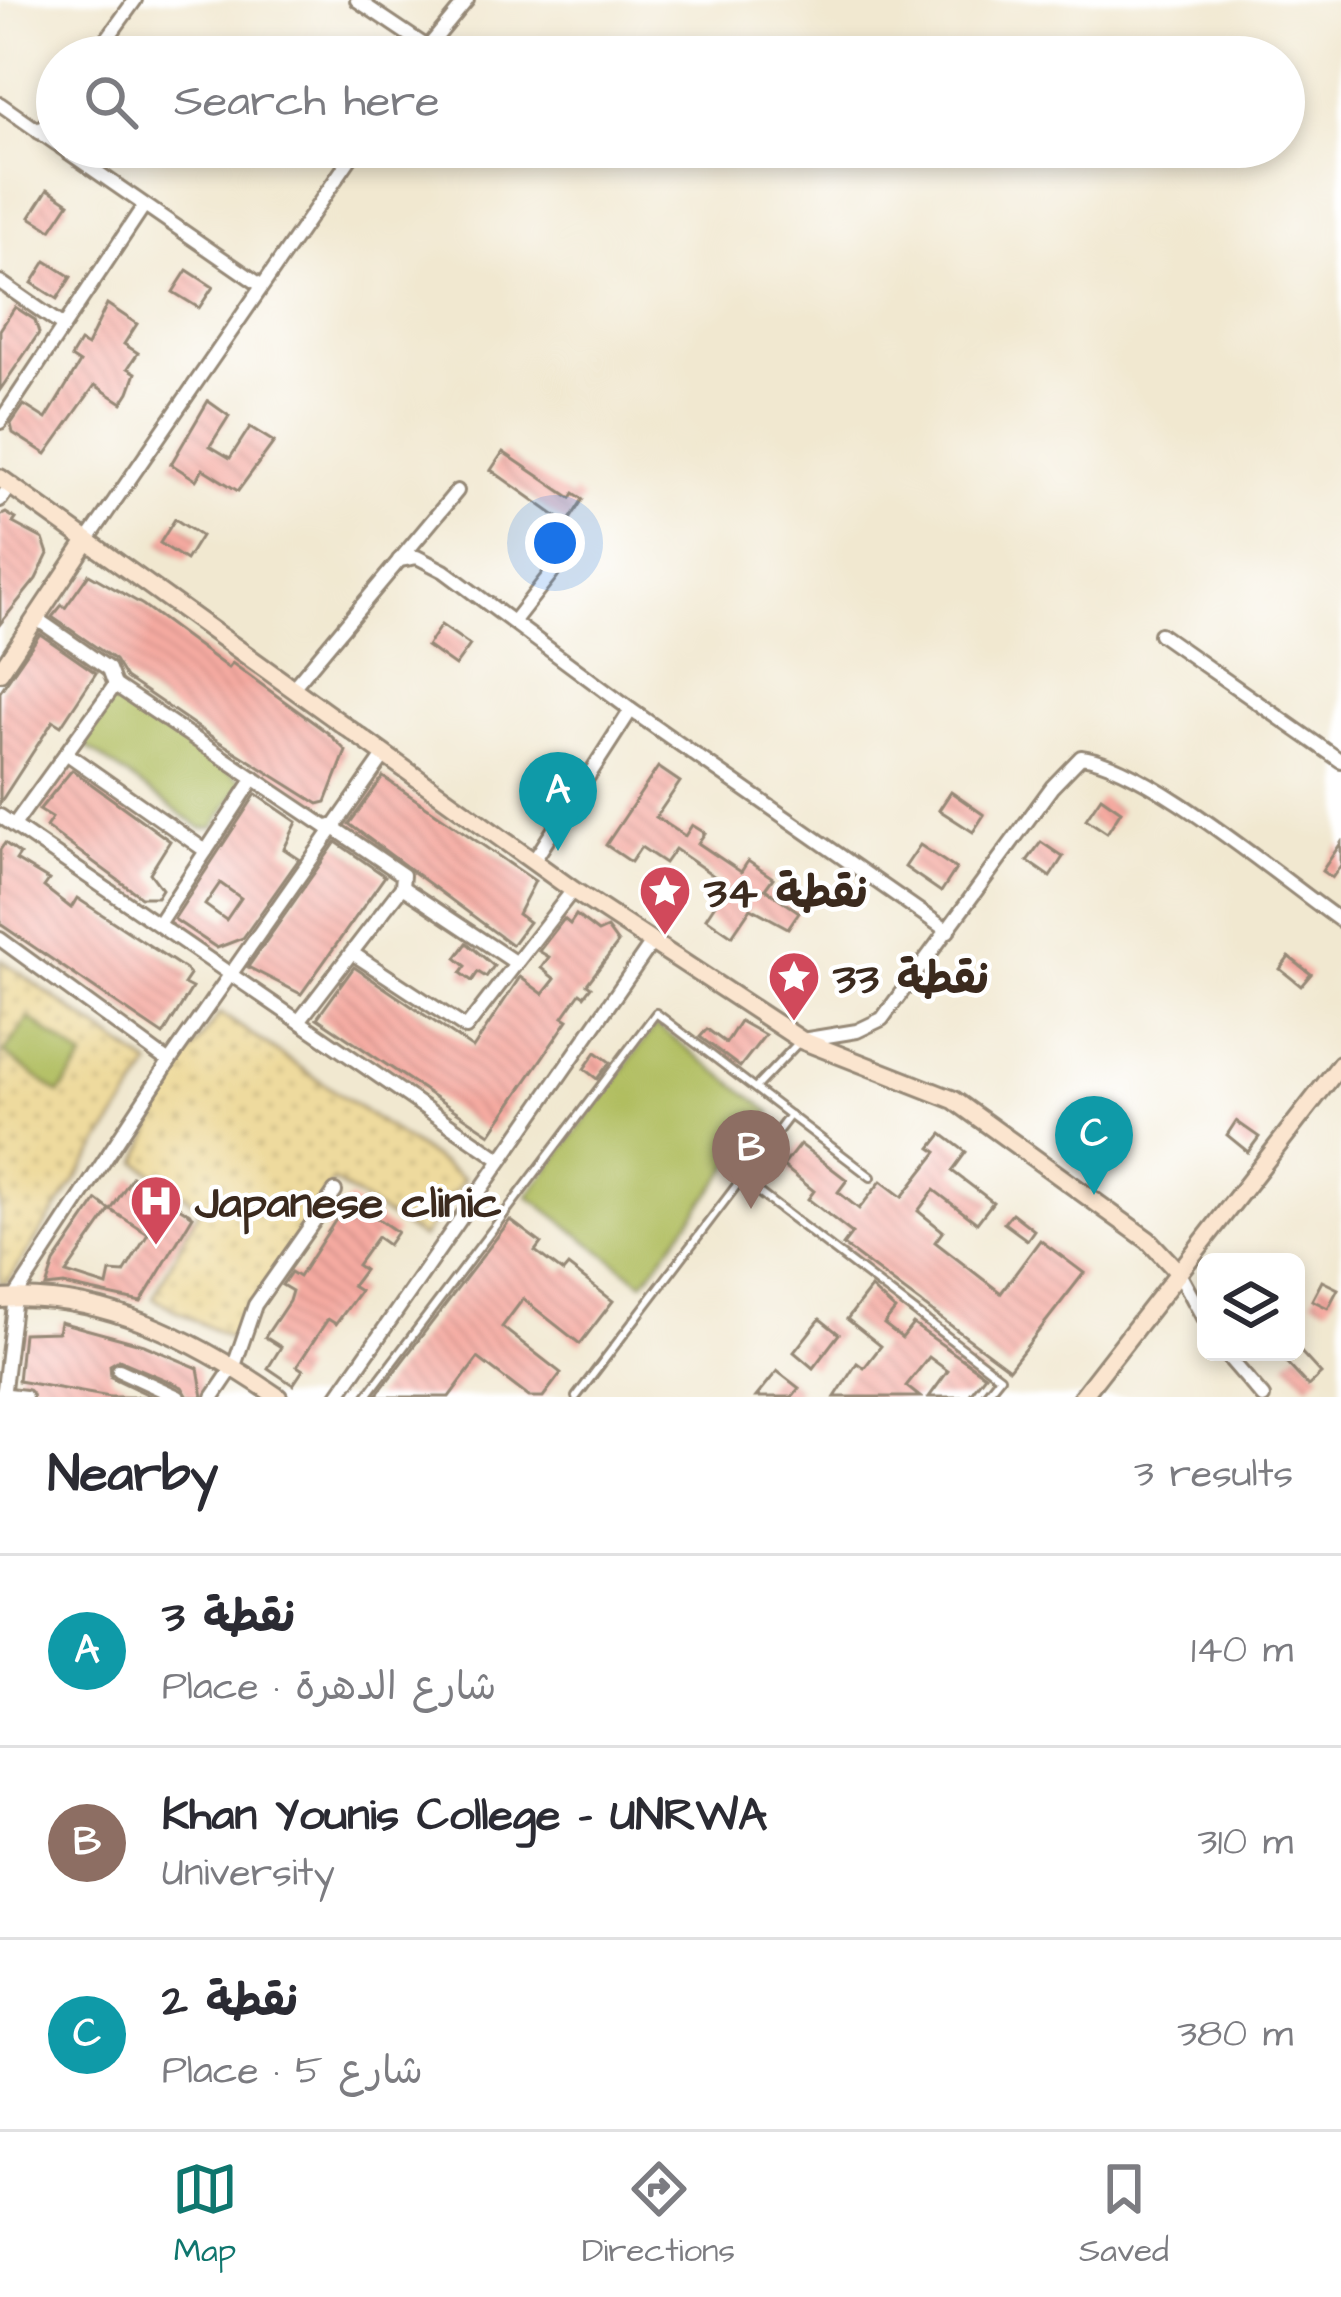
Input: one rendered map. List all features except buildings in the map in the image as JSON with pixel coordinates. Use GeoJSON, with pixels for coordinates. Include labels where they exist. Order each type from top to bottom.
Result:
{"type":"FeatureCollection","features":[{"type":"Feature","properties":{"kind":"street"},"geometry":{"type":"LineString","coordinates":[[109,36],[135,0]]}},
{"type":"Feature","properties":{"kind":"street"},"geometry":{"type":"LineString","coordinates":[[357,0],[403,36]]}},
{"type":"Feature","properties":{"kind":"street"},"geometry":{"type":"LineString","coordinates":[[437,36],[467,0]]}},
{"type":"Feature","properties":{"kind":"street"},"geometry":{"type":"LineString","coordinates":[[0,104],[36,130]]}},
{"type":"Feature","properties":{"kind":"street"},"geometry":{"type":"LineString","coordinates":[[91,168],[262,286]]}},
{"type":"Feature","properties":{"kind":"street"},"geometry":{"type":"LineString","coordinates":[[0,672],[343,168]]}},
{"type":"Feature","properties":{"kind":"street"},"geometry":{"type":"LineString","coordinates":[[0,422],[142,207]]}},
{"type":"Feature","properties":{"kind":"street"},"geometry":{"type":"LineString","coordinates":[[0,282],[63,326]]}},
{"type":"Feature","properties":{"kind":"street"},"geometry":{"type":"LineString","coordinates":[[4,488],[87,541],[532,862],[801,1040],[954,1100],[1148,1240],[1179,1273],[1197,1306]]}},
{"type":"Feature","properties":{"kind":"street"},"geometry":{"type":"LineString","coordinates":[[292,689],[457,491]]}},
{"type":"Feature","properties":{"kind":"street"},"geometry":{"type":"LineString","coordinates":[[513,622],[574,544]]}},
{"type":"Feature","properties":{"kind":"street"},"geometry":{"type":"LineString","coordinates":[[399,560],[417,557],[444,571],[631,710],[948,931]]}},
{"type":"Feature","properties":{"kind":"street"},"geometry":{"type":"LineString","coordinates":[[37,620],[109,670],[115,685],[404,875],[402,887],[299,1021]]}},
{"type":"Feature","properties":{"kind":"street"},"geometry":{"type":"LineString","coordinates":[[1160,634],[1341,761]]}},
{"type":"Feature","properties":{"kind":"street"},"geometry":{"type":"LineString","coordinates":[[14,825],[115,685]]}},
{"type":"Feature","properties":{"kind":"street"},"geometry":{"type":"LineString","coordinates":[[532,862],[631,710]]}},
{"type":"Feature","properties":{"kind":"street"},"geometry":{"type":"LineString","coordinates":[[66,753],[206,851]]}},
{"type":"Feature","properties":{"kind":"street"},"geometry":{"type":"LineString","coordinates":[[25,1397],[2,1395],[8,1298],[383,757]]}},
{"type":"Feature","properties":{"kind":"street"},"geometry":{"type":"LineString","coordinates":[[801,1040],[857,1031],[882,1019],[1052,787],[1081,757],[1101,759],[1158,792],[1341,921]]}},
{"type":"Feature","properties":{"kind":"street"},"geometry":{"type":"LineString","coordinates":[[158,925],[254,778]]}},
{"type":"Feature","properties":{"kind":"street"},"geometry":{"type":"LineString","coordinates":[[0,815],[501,1160]]}},
{"type":"Feature","properties":{"kind":"street"},"geometry":{"type":"LineString","coordinates":[[402,887],[516,963]]}},
{"type":"Feature","properties":{"kind":"street"},"geometry":{"type":"LineString","coordinates":[[352,953],[466,1028],[574,890]]}},
{"type":"Feature","properties":{"kind":"street"},"geometry":{"type":"LineString","coordinates":[[0,939],[169,1062]]}},
{"type":"Feature","properties":{"kind":"street"},"geometry":{"type":"LineString","coordinates":[[337,1397],[653,940]]}},
{"type":"Feature","properties":{"kind":"street"},"geometry":{"type":"LineString","coordinates":[[1082,1397],[1341,1064]]}},
{"type":"Feature","properties":{"kind":"street"},"geometry":{"type":"LineString","coordinates":[[213,1397],[234,1366],[255,1305],[335,1190]]}},
{"type":"Feature","properties":{"kind":"street"},"geometry":{"type":"LineString","coordinates":[[8,1298],[102,1310],[208,1349],[278,1397]]}},
{"type":"Feature","properties":{"kind":"street"},"geometry":{"type":"LineString","coordinates":[[1232,1361],[1263,1397]]}},
{"type":"Feature","properties":{"kind":"street"},"geometry":{"type":"LineString","coordinates":[[118,1370],[178,1397]]}},
{"type":"Feature","properties":{"kind":"lane"},"geometry":{"type":"LineString","coordinates":[[366,1397],[656,1013],[871,1177]]}},
{"type":"Feature","properties":{"kind":"lane"},"geometry":{"type":"LineString","coordinates":[[755,1088],[801,1040]]}},
{"type":"Feature","properties":{"kind":"lane"},"geometry":{"type":"LineString","coordinates":[[576,1397],[790,1115]]}},
{"type":"Feature","properties":{"kind":"lane"},"geometry":{"type":"LineString","coordinates":[[741,1179],[1000,1377],[984,1397]]}},
{"type":"Feature","properties":{"kind":"sand"},"geometry":{"type":"Polygon","coordinates":[[[0,959],[151,1066],[8,1282],[0,1284],[0,959]]]}},
{"type":"Feature","properties":{"kind":"sand"},"geometry":{"type":"Polygon","coordinates":[[[220,1013],[464,1179],[422,1238],[333,1181],[231,1339],[153,1298],[200,1207],[138,1162],[172,1079],[220,1013]]]}},
{"type":"Feature","properties":{"kind":"green space"},"geometry":{"type":"Polygon","coordinates":[[[114,693],[243,781],[214,827],[201,828],[81,743],[114,693]]]}},
{"type":"Feature","properties":{"kind":"green space"},"geometry":{"type":"Polygon","coordinates":[[[29,1018],[84,1059],[59,1094],[4,1053],[29,1018]]]}},
{"type":"Feature","properties":{"kind":"green space"},"geometry":{"type":"Polygon","coordinates":[[[656,1025],[771,1112],[643,1283],[528,1196],[656,1025]]]}},
{"type":"Feature","properties":{"kind":"place","name":"نقطة 3"},"geometry":{"type":"Point","coordinates":[558,851]}},
{"type":"Feature","properties":{"kind":"place","name":"نقطة 34"},"geometry":{"type":"Point","coordinates":[665,937]}},
{"type":"Feature","properties":{"kind":"place","name":"نقطة 33"},"geometry":{"type":"Point","coordinates":[794,1023]}},
{"type":"Feature","properties":{"kind":"place","name":"نقطة 2"},"geometry":{"type":"Point","coordinates":[1094,1195]}},
{"type":"Feature","properties":{"kind":"place","name":"Khan Younis College - UNRWA"},"geometry":{"type":"Point","coordinates":[751,1209]}},
{"type":"Feature","properties":{"kind":"place","name":"Japanese clinic"},"geometry":{"type":"Point","coordinates":[156,1247]}}]}
